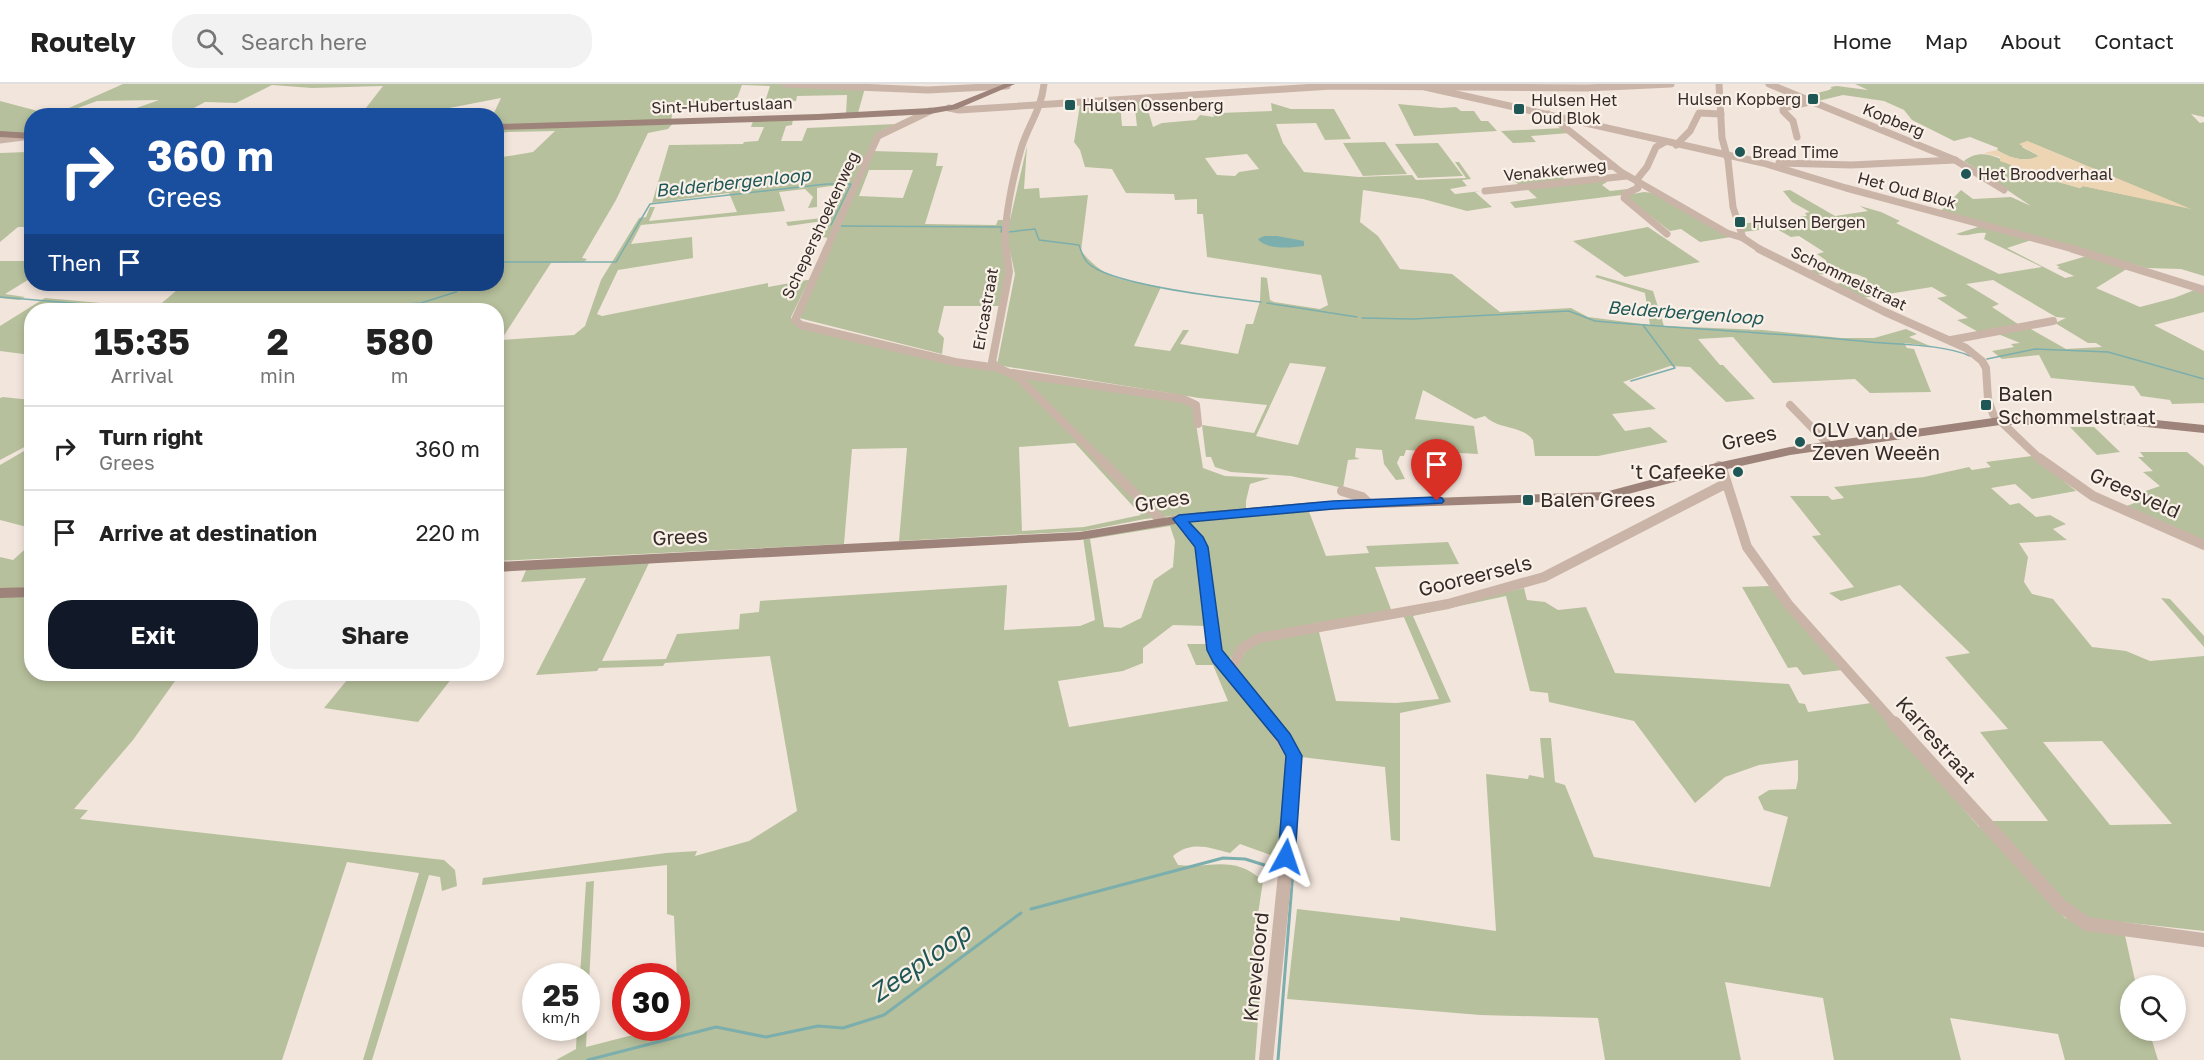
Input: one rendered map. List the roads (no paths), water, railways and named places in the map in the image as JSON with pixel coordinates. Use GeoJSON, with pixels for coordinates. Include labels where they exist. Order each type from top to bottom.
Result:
{"type":"FeatureCollection","features":[{"type":"Feature","properties":{"kind":"street"},"geometry":{"type":"LineString","coordinates":[[785,84],[928,90],[1009,85]]}},
{"type":"Feature","properties":{"kind":"street","name":"Ericastraat"},"geometry":{"type":"LineString","coordinates":[[1044,84],[1041,105],[1021,148],[1005,225],[1009,272],[992,357],[993,365],[1018,377],[1162,521]]}},
{"type":"Feature","properties":{"kind":"street"},"geometry":{"type":"LineString","coordinates":[[949,108],[1041,105],[1322,86],[1596,88],[1671,84]]}},
{"type":"Feature","properties":{"kind":"street"},"geometry":{"type":"LineString","coordinates":[[1719,84],[1722,138],[1727,155],[1733,207],[1743,238]]}},
{"type":"Feature","properties":{"kind":"street","name":"Kopberg"},"geometry":{"type":"LineString","coordinates":[[1769,84],[1955,159],[2004,190]]}},
{"type":"Feature","properties":{"kind":"street","name":"Sint-Hubertuslaan"},"geometry":{"type":"LineString","coordinates":[[504,127],[777,119],[930,111],[949,108],[1009,85]]}},
{"type":"Feature","properties":{"kind":"street","name":"Het Oud Blok"},"geometry":{"type":"LineString","coordinates":[[1425,87],[1762,163],[1846,188],[2045,240],[2204,290]]}},
{"type":"Feature","properties":{"kind":"street"},"geometry":{"type":"LineString","coordinates":[[1797,137],[1793,121],[1782,110],[1787,106],[1814,101]]}},
{"type":"Feature","properties":{"kind":"street","name":"Schepershoekenweg"},"geometry":{"type":"LineString","coordinates":[[930,111],[878,136],[795,320],[801,325],[944,359],[998,368]]}},
{"type":"Feature","properties":{"kind":"street"},"geometry":{"type":"LineString","coordinates":[[1676,145],[1690,131],[1700,112],[1721,114]]}},
{"type":"Feature","properties":{"kind":"street","name":"Schommelstraat"},"geometry":{"type":"LineString","coordinates":[[1548,114],[1613,166],[1637,182],[1727,233],[1743,238],[1762,251],[1882,311],[1951,340],[1982,361],[1986,368],[1991,410],[2000,421]]}},
{"type":"Feature","properties":{"kind":"street"},"geometry":{"type":"LineString","coordinates":[[0,134],[24,136]]}},
{"type":"Feature","properties":{"kind":"street"},"geometry":{"type":"LineString","coordinates":[[0,140],[24,137]]}},
{"type":"Feature","properties":{"kind":"street"},"geometry":{"type":"LineString","coordinates":[[1637,182],[1656,147],[1665,142]]}},
{"type":"Feature","properties":{"kind":"street"},"geometry":{"type":"LineString","coordinates":[[1762,163],[1837,165],[1955,159]]}},
{"type":"Feature","properties":{"kind":"street"},"geometry":{"type":"LineString","coordinates":[[1570,170],[1613,166]]}},
{"type":"Feature","properties":{"kind":"street","name":"Venakkerweg"},"geometry":{"type":"LineString","coordinates":[[1485,191],[1627,176]]}},
{"type":"Feature","properties":{"kind":"street","name":"Venakkerweg"},"geometry":{"type":"LineString","coordinates":[[1637,182],[1638,188],[1625,194],[1624,198],[1667,234]]}},
{"type":"Feature","properties":{"kind":"street"},"geometry":{"type":"LineString","coordinates":[[1951,340],[2053,321]]}},
{"type":"Feature","properties":{"kind":"street"},"geometry":{"type":"LineString","coordinates":[[1010,373],[1192,402],[1196,405],[1198,424]]}},
{"type":"Feature","properties":{"kind":"street","name":"Grees"},"geometry":{"type":"LineString","coordinates":[[1790,405],[1829,445]]}},
{"type":"Feature","properties":{"kind":"street","name":"Grees"},"geometry":{"type":"LineString","coordinates":[[504,567],[1052,538],[1098,533],[1179,519],[1368,503],[1605,496],[1719,466],[1829,445],[2000,421],[2117,420],[2204,429]]}},
{"type":"Feature","properties":{"kind":"street","name":"Greesveld"},"geometry":{"type":"LineString","coordinates":[[2000,421],[2045,464],[2083,490],[2204,544]]}},
{"type":"Feature","properties":{"kind":"street","name":"Karrestraat"},"geometry":{"type":"LineString","coordinates":[[1719,466],[1742,537],[1751,555],[1788,604],[2061,906],[2087,924],[2204,940]]}},
{"type":"Feature","properties":{"kind":"street","name":"Gooreersels"},"geometry":{"type":"LineString","coordinates":[[1230,673],[1241,649],[1259,638],[1448,604],[1544,577],[1721,486],[1727,485]]}},
{"type":"Feature","properties":{"kind":"street"},"geometry":{"type":"LineString","coordinates":[[1342,491],[1362,497],[1368,503]]}},
{"type":"Feature","properties":{"kind":"street","name":"Kneveloord"},"geometry":{"type":"LineString","coordinates":[[1179,519],[1202,547],[1212,641],[1218,658],[1284,738],[1291,749],[1294,763],[1266,1060]]}},
{"type":"Feature","properties":{"kind":"street"},"geometry":{"type":"LineString","coordinates":[[0,593],[24,592]]}},
{"type":"Feature","properties":{"kind":"water"},"geometry":{"type":"Polygon","coordinates":[[[1264,236],[1304,241],[1304,246],[1273,247],[1258,239],[1264,236]]]}},
{"type":"Feature","properties":{"kind":"waterway","name":"Belderbergenloop"},"geometry":{"type":"LineString","coordinates":[[504,262],[616,262],[650,204],[827,184],[851,184],[831,225]]}},
{"type":"Feature","properties":{"kind":"waterway","name":"Belderbergenloop"},"geometry":{"type":"LineString","coordinates":[[841,226],[1002,227],[1001,232]]}},
{"type":"Feature","properties":{"kind":"waterway","name":"Belderbergenloop"},"geometry":{"type":"LineString","coordinates":[[1008,232],[1035,229],[1039,240],[1079,245],[1087,262],[1099,270],[1142,284],[1261,302]]}},
{"type":"Feature","properties":{"kind":"waterway","name":"Belderbergenloop"},"geometry":{"type":"LineString","coordinates":[[421,303],[457,291]]}},
{"type":"Feature","properties":{"kind":"waterway","name":"Belderbergenloop"},"geometry":{"type":"LineString","coordinates":[[0,297],[71,303]]}},
{"type":"Feature","properties":{"kind":"waterway","name":"Belderbergenloop"},"geometry":{"type":"LineString","coordinates":[[1267,303],[1357,317]]}},
{"type":"Feature","properties":{"kind":"waterway","name":"Belderbergenloop"},"geometry":{"type":"LineString","coordinates":[[1362,318],[1413,319],[1569,311],[1595,321],[1921,346],[1947,349],[1970,356]]}},
{"type":"Feature","properties":{"kind":"waterway"},"geometry":{"type":"LineString","coordinates":[[1631,381],[1675,368],[1643,325]]}},
{"type":"Feature","properties":{"kind":"waterway","name":"Belderbergenloop"},"geometry":{"type":"LineString","coordinates":[[1987,359],[2035,349],[2108,352],[2204,379]]}},
{"type":"Feature","properties":{"kind":"waterway","name":"Zeeploop"},"geometry":{"type":"LineString","coordinates":[[1031,909],[1223,858],[1245,859],[1277,869]]}},
{"type":"Feature","properties":{"kind":"waterway","name":"Zeeploop"},"geometry":{"type":"LineString","coordinates":[[1278,1060],[1293,871]]}},
{"type":"Feature","properties":{"kind":"waterway","name":"Zeeploop"},"geometry":{"type":"LineString","coordinates":[[588,1060],[716,1027],[766,1037],[818,1026],[843,1028],[884,1015],[1021,913]]}},
{"type":"Feature","properties":{"kind":"place","name":"Hulsen Kopberg"},"geometry":{"type":"Point","coordinates":[1813,99]}},
{"type":"Feature","properties":{"kind":"place","name":"Hulsen Ossenberg"},"geometry":{"type":"Point","coordinates":[1070,105]}},
{"type":"Feature","properties":{"kind":"place","name":"Hulsen Het Oud Blok"},"geometry":{"type":"Point","coordinates":[1519,109]}},
{"type":"Feature","properties":{"kind":"place","name":"Bread Time"},"geometry":{"type":"Point","coordinates":[1740,152]}},
{"type":"Feature","properties":{"kind":"place","name":"Het Broodverhaal"},"geometry":{"type":"Point","coordinates":[1966,174]}},
{"type":"Feature","properties":{"kind":"place","name":"Hulsen Bergen"},"geometry":{"type":"Point","coordinates":[1740,222]}},
{"type":"Feature","properties":{"kind":"place","name":"Balen Schommelstraat"},"geometry":{"type":"Point","coordinates":[1986,405]}},
{"type":"Feature","properties":{"kind":"place","name":"OLV van de Zeven Weeën"},"geometry":{"type":"Point","coordinates":[1800,442]}},
{"type":"Feature","properties":{"kind":"place","name":"'t Cafeeke"},"geometry":{"type":"Point","coordinates":[1738,472]}},
{"type":"Feature","properties":{"kind":"place","name":"Balen Grees"},"geometry":{"type":"Point","coordinates":[1528,500]}}]}
